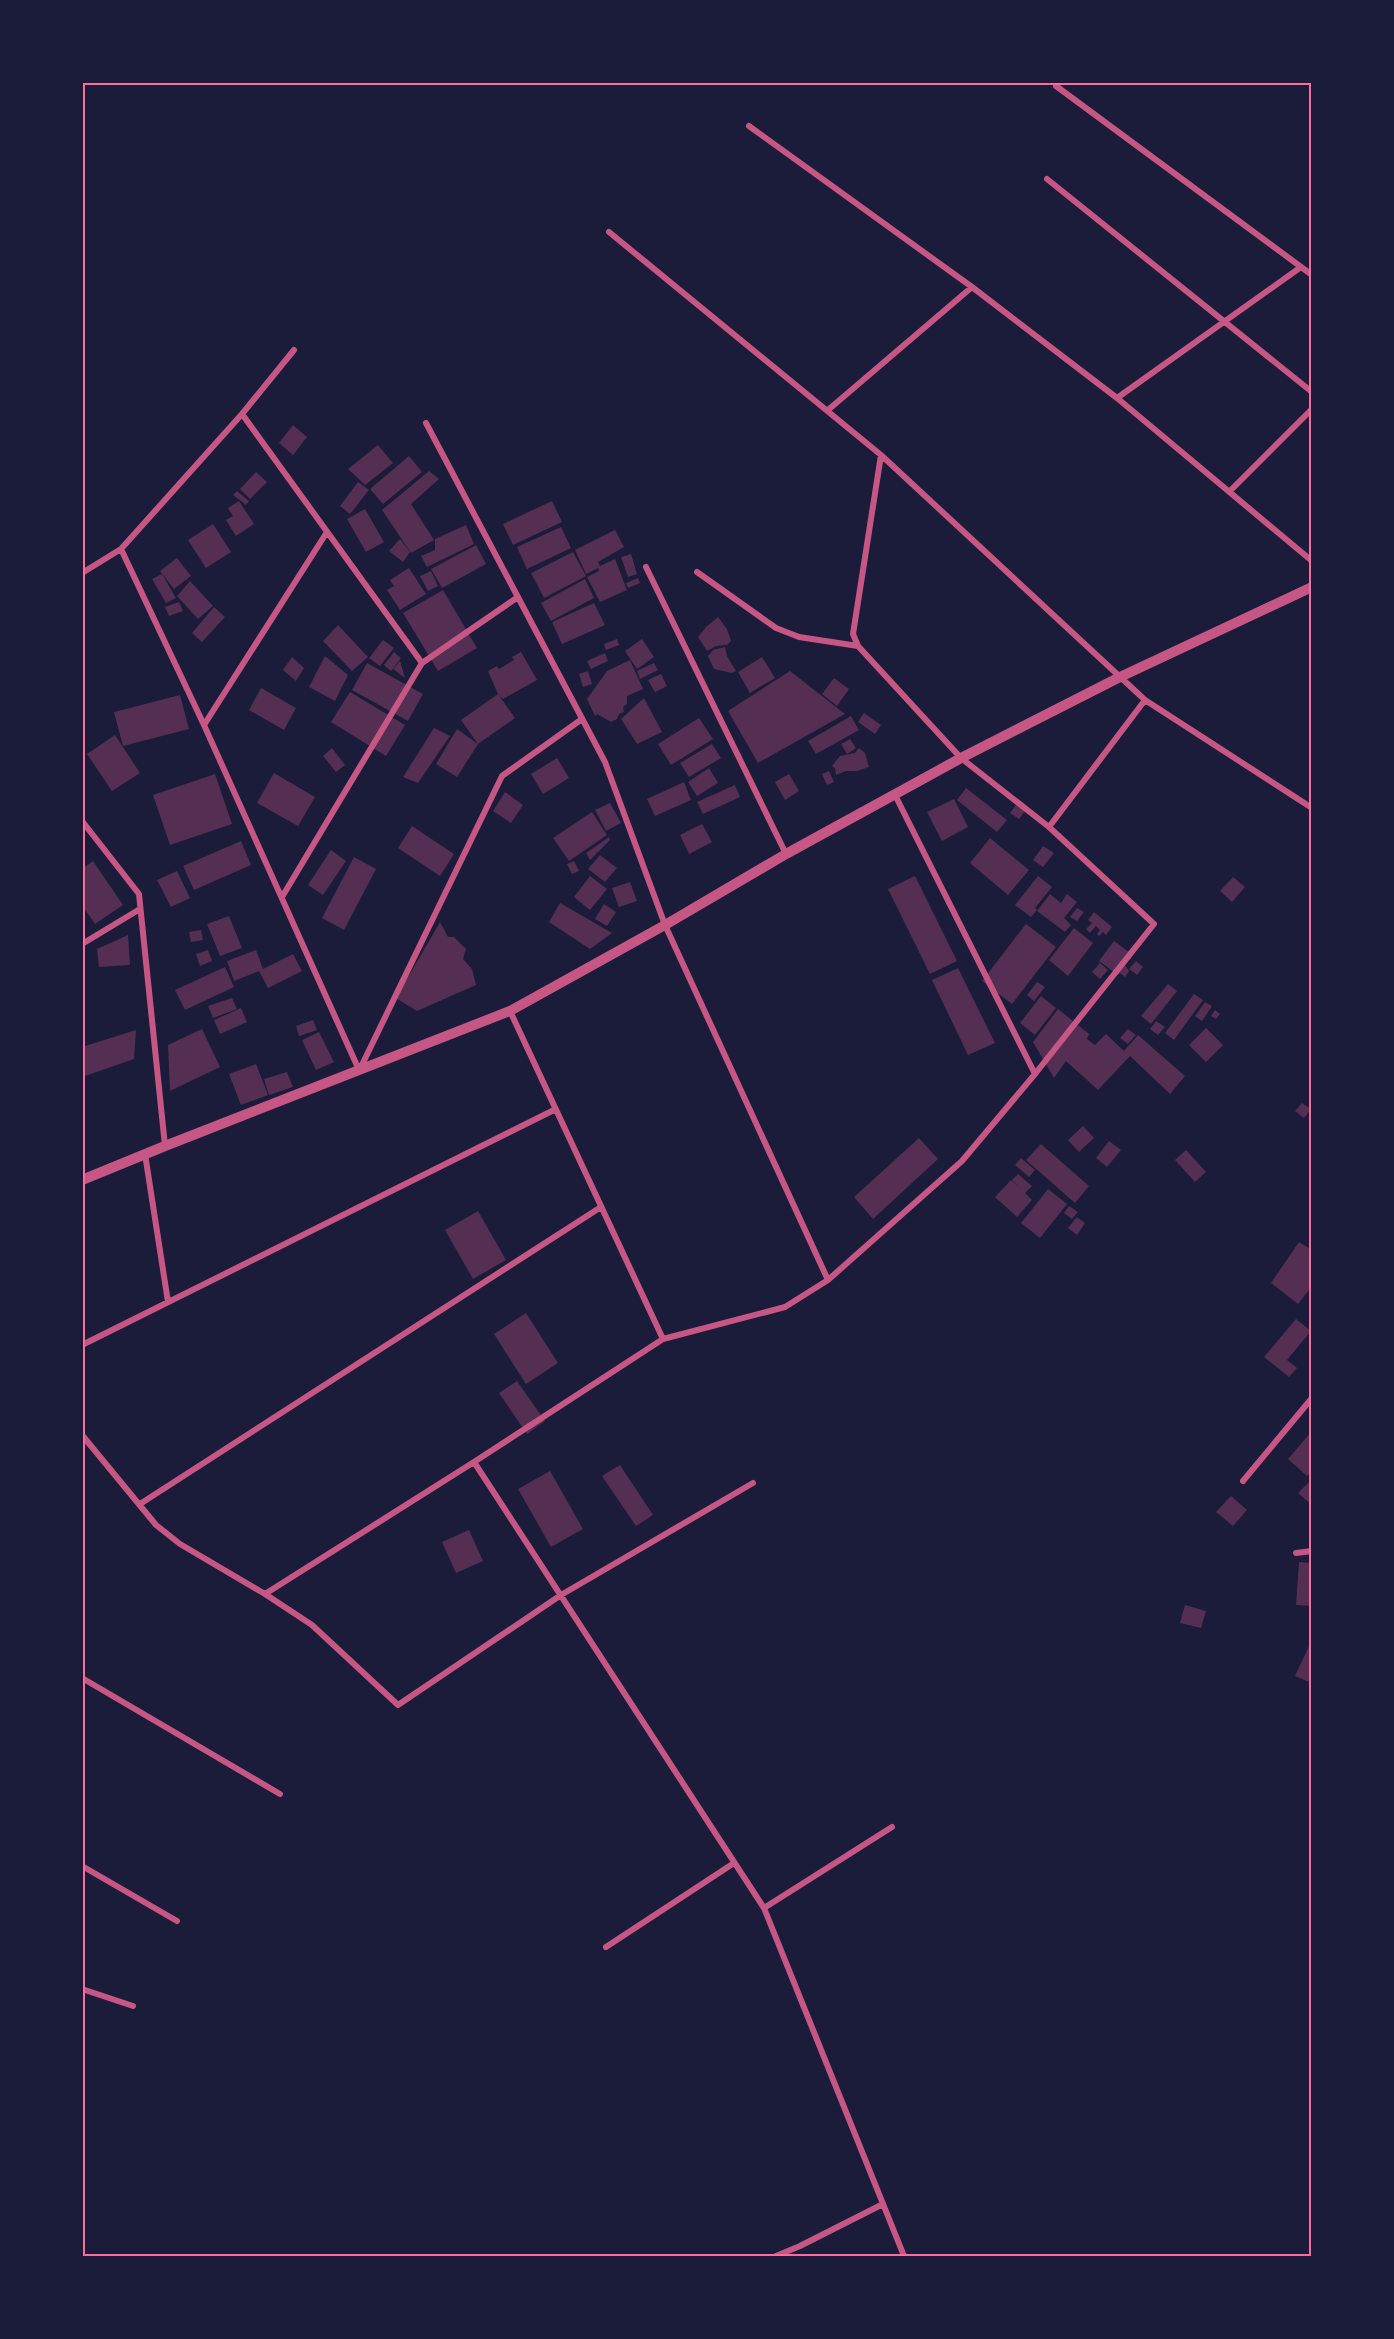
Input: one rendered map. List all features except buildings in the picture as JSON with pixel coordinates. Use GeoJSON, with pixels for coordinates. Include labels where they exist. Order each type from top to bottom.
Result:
{"type":"FeatureCollection","features":[{"type":"Feature","properties":{"kind":"street"},"geometry":{"type":"LineString","coordinates":[[1056,86],[1311,275]]}},
{"type":"Feature","properties":{"kind":"street"},"geometry":{"type":"LineString","coordinates":[[749,126],[972,287],[1117,398],[1311,561]]}},
{"type":"Feature","properties":{"kind":"street"},"geometry":{"type":"LineString","coordinates":[[1047,179],[1311,392]]}},
{"type":"Feature","properties":{"kind":"street"},"geometry":{"type":"LineString","coordinates":[[609,232],[881,455],[1145,700],[1311,808]]}},
{"type":"Feature","properties":{"kind":"street"},"geometry":{"type":"LineString","coordinates":[[1117,398],[1301,267]]}},
{"type":"Feature","properties":{"kind":"street"},"geometry":{"type":"LineString","coordinates":[[828,411],[972,287]]}},
{"type":"Feature","properties":{"kind":"street"},"geometry":{"type":"LineString","coordinates":[[82,573],[120,549],[242,414],[294,350]]}},
{"type":"Feature","properties":{"kind":"street"},"geometry":{"type":"LineString","coordinates":[[1230,491],[1311,409]]}},
{"type":"Feature","properties":{"kind":"street"},"geometry":{"type":"LineString","coordinates":[[242,414],[422,663]]}},
{"type":"Feature","properties":{"kind":"street"},"geometry":{"type":"LineString","coordinates":[[426,423],[605,762],[665,925],[828,1280]]}},
{"type":"Feature","properties":{"kind":"street"},"geometry":{"type":"LineString","coordinates":[[265,1594],[663,1339],[785,1307],[828,1280],[962,1161],[1035,1074],[1154,924],[1048,827],[961,758],[858,646],[853,634],[881,455]]}},
{"type":"Feature","properties":{"kind":"street"},"geometry":{"type":"LineString","coordinates":[[204,725],[327,532]]}},
{"type":"Feature","properties":{"kind":"street"},"geometry":{"type":"LineString","coordinates":[[120,549],[204,725],[359,1070]]}},
{"type":"Feature","properties":{"kind":"street"},"geometry":{"type":"LineString","coordinates":[[646,567],[786,854]]}},
{"type":"Feature","properties":{"kind":"street"},"geometry":{"type":"LineString","coordinates":[[697,572],[776,628],[799,637],[858,646]]}},
{"type":"Feature","properties":{"kind":"street"},"geometry":{"type":"LineString","coordinates":[[82,1180],[510,1011],[665,925],[786,854],[961,758],[1120,677],[1311,587]]}},
{"type":"Feature","properties":{"kind":"street"},"geometry":{"type":"LineString","coordinates":[[282,897],[422,663],[518,597]]}},
{"type":"Feature","properties":{"kind":"street"},"geometry":{"type":"LineString","coordinates":[[1048,827],[1145,700]]}},
{"type":"Feature","properties":{"kind":"street"},"geometry":{"type":"LineString","coordinates":[[359,1070],[502,776],[582,719]]}},
{"type":"Feature","properties":{"kind":"street"},"geometry":{"type":"LineString","coordinates":[[895,795],[1035,1074]]}},
{"type":"Feature","properties":{"kind":"street"},"geometry":{"type":"LineString","coordinates":[[82,821],[139,894],[165,1146]]}},
{"type":"Feature","properties":{"kind":"street"},"geometry":{"type":"LineString","coordinates":[[82,944],[140,909]]}},
{"type":"Feature","properties":{"kind":"street"},"geometry":{"type":"LineString","coordinates":[[510,1011],[554,1110],[663,1339]]}},
{"type":"Feature","properties":{"kind":"street"},"geometry":{"type":"LineString","coordinates":[[82,1345],[554,1110]]}},
{"type":"Feature","properties":{"kind":"street"},"geometry":{"type":"LineString","coordinates":[[145,1154],[168,1302]]}},
{"type":"Feature","properties":{"kind":"street"},"geometry":{"type":"LineString","coordinates":[[140,1504],[601,1208]]}},
{"type":"Feature","properties":{"kind":"street"},"geometry":{"type":"LineString","coordinates":[[1243,1481],[1311,1398]]}},
{"type":"Feature","properties":{"kind":"street"},"geometry":{"type":"LineString","coordinates":[[82,1435],[156,1525],[180,1544],[265,1594],[312,1625],[398,1705],[561,1596],[753,1483]]}},
{"type":"Feature","properties":{"kind":"street"},"geometry":{"type":"LineString","coordinates":[[474,1462],[764,1908],[904,2256]]}},
{"type":"Feature","properties":{"kind":"street"},"geometry":{"type":"LineString","coordinates":[[1296,1553],[1311,1551]]}},
{"type":"Feature","properties":{"kind":"street"},"geometry":{"type":"LineString","coordinates":[[82,1678],[280,1794]]}},
{"type":"Feature","properties":{"kind":"street"},"geometry":{"type":"LineString","coordinates":[[764,1908],[892,1827]]}},
{"type":"Feature","properties":{"kind":"street"},"geometry":{"type":"LineString","coordinates":[[606,1947],[734,1863]]}},
{"type":"Feature","properties":{"kind":"street"},"geometry":{"type":"LineString","coordinates":[[82,1866],[177,1921]]}},
{"type":"Feature","properties":{"kind":"street"},"geometry":{"type":"LineString","coordinates":[[82,1989],[133,2006]]}},
{"type":"Feature","properties":{"kind":"street"},"geometry":{"type":"LineString","coordinates":[[776,2256],[883,2204]]}}]}
